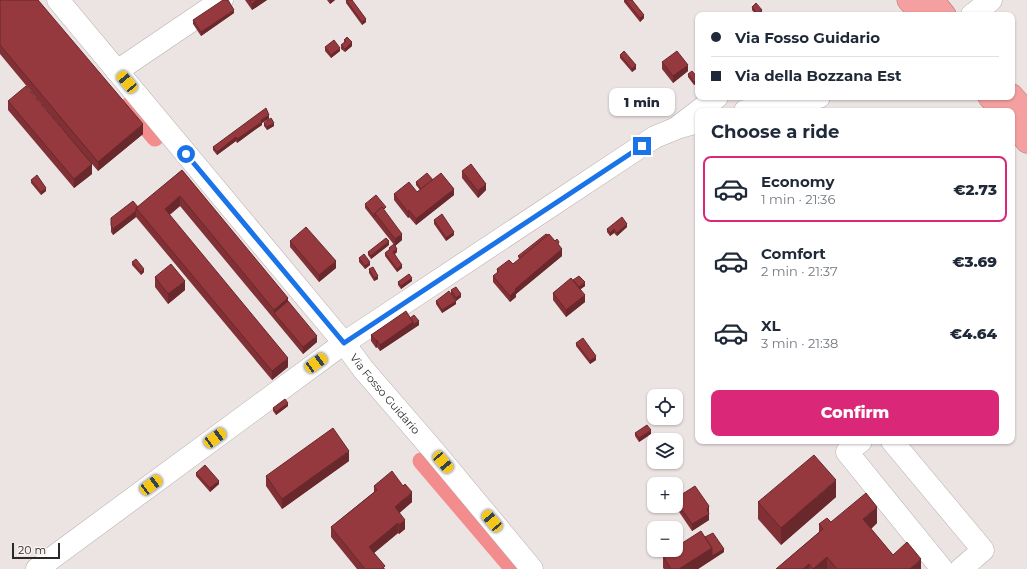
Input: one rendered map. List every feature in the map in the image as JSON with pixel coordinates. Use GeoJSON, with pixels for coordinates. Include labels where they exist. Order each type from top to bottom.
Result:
{"type":"FeatureCollection","features":[{"type":"Feature","properties":{"kind":"highway"},"geometry":{"type":"LineString","coordinates":[[908,0],[918,12]]}},
{"type":"Feature","properties":{"kind":"highway"},"geometry":{"type":"LineString","coordinates":[[933,0],[943,12]]}},
{"type":"Feature","properties":{"kind":"highway"},"geometry":{"type":"LineString","coordinates":[[1015,99],[1027,113]]}},
{"type":"Feature","properties":{"kind":"highway"},"geometry":{"type":"LineString","coordinates":[[992,100],[999,108]]}},
{"type":"Feature","properties":{"kind":"highway"},"geometry":{"type":"LineString","coordinates":[[1015,128],[1027,142]]}},
{"type":"Feature","properties":{"kind":"street","name":"Via Fosso Guidario"},"geometry":{"type":"LineString","coordinates":[[58,0],[344,343],[363,369],[532,569]]}},
{"type":"Feature","properties":{"kind":"street"},"geometry":{"type":"LineString","coordinates":[[117,71],[222,0]]}},
{"type":"Feature","properties":{"kind":"street"},"geometry":{"type":"LineString","coordinates":[[976,12],[991,0]]}},
{"type":"Feature","properties":{"kind":"street"},"geometry":{"type":"LineString","coordinates":[[703,108],[713,100]]}},
{"type":"Feature","properties":{"kind":"street"},"geometry":{"type":"LineString","coordinates":[[761,108],[803,100]]}},
{"type":"Feature","properties":{"kind":"street"},"geometry":{"type":"LineString","coordinates":[[677,128],[695,114]]}},
{"type":"Feature","properties":{"kind":"street"},"geometry":{"type":"LineString","coordinates":[[37,569],[344,343],[655,137],[695,123]]}},
{"type":"Feature","properties":{"kind":"street"},"geometry":{"type":"LineString","coordinates":[[857,444],[847,452],[942,569]]}},
{"type":"Feature","properties":{"kind":"street"},"geometry":{"type":"LineString","coordinates":[[895,444],[983,550],[961,569]]}},
{"type":"Feature","properties":{"kind":"building"},"geometry":{"type":"Polygon","coordinates":[[[0,0],[38,0],[143,124],[98,162],[0,45],[0,0]]]}},
{"type":"Feature","properties":{"kind":"building"},"geometry":{"type":"Polygon","coordinates":[[[223,0],[228,0],[234,10],[201,32],[193,20],[223,0]]]}},
{"type":"Feature","properties":{"kind":"building"},"geometry":{"type":"Polygon","coordinates":[[[249,0],[257,0],[252,4],[249,0]]]}},
{"type":"Feature","properties":{"kind":"building"},"geometry":{"type":"Polygon","coordinates":[[[346,0],[352,0],[366,19],[362,22],[346,0]]]}},
{"type":"Feature","properties":{"kind":"building"},"geometry":{"type":"Polygon","coordinates":[[[625,0],[632,0],[644,15],[640,18],[625,0]]]}},
{"type":"Feature","properties":{"kind":"building"},"geometry":{"type":"Polygon","coordinates":[[[756,3],[762,10],[756,12],[752,7],[756,3]]]}},
{"type":"Feature","properties":{"kind":"building"},"geometry":{"type":"Polygon","coordinates":[[[347,37],[352,42],[345,49],[341,45],[346,41],[344,40],[347,37]]]}},
{"type":"Feature","properties":{"kind":"building"},"geometry":{"type":"Polygon","coordinates":[[[334,40],[340,48],[331,55],[325,47],[334,40]]]}},
{"type":"Feature","properties":{"kind":"building"},"geometry":{"type":"Polygon","coordinates":[[[624,51],[636,65],[632,69],[620,55],[624,51]]]}},
{"type":"Feature","properties":{"kind":"building"},"geometry":{"type":"Polygon","coordinates":[[[677,51],[688,65],[673,76],[662,62],[677,51]]]}},
{"type":"Feature","properties":{"kind":"building"},"geometry":{"type":"Polygon","coordinates":[[[692,71],[695,74],[694,82],[688,74],[692,71]]]}},
{"type":"Feature","properties":{"kind":"building"},"geometry":{"type":"Polygon","coordinates":[[[26,86],[92,164],[74,179],[8,101],[26,86]]]}},
{"type":"Feature","properties":{"kind":"building"},"geometry":{"type":"Polygon","coordinates":[[[266,108],[269,115],[261,120],[262,122],[237,139],[236,137],[217,152],[213,147],[266,108]]]}},
{"type":"Feature","properties":{"kind":"building"},"geometry":{"type":"Polygon","coordinates":[[[271,118],[274,123],[267,127],[264,123],[271,118]]]}},
{"type":"Feature","properties":{"kind":"building"},"geometry":{"type":"Polygon","coordinates":[[[471,164],[486,184],[478,191],[462,171],[471,164]]]}},
{"type":"Feature","properties":{"kind":"building"},"geometry":{"type":"Polygon","coordinates":[[[182,170],[288,298],[274,310],[180,196],[165,209],[288,358],[272,371],[136,208],[182,170]]]}},
{"type":"Feature","properties":{"kind":"building"},"geometry":{"type":"Polygon","coordinates":[[[427,173],[433,180],[421,189],[416,182],[427,173]]]}},
{"type":"Feature","properties":{"kind":"building"},"geometry":{"type":"Polygon","coordinates":[[[441,173],[454,189],[416,219],[409,210],[408,212],[394,194],[409,182],[417,192],[441,173]]]}},
{"type":"Feature","properties":{"kind":"building"},"geometry":{"type":"Polygon","coordinates":[[[37,175],[46,188],[41,192],[31,180],[37,175]]]}},
{"type":"Feature","properties":{"kind":"building"},"geometry":{"type":"Polygon","coordinates":[[[376,195],[386,207],[384,209],[382,207],[375,213],[375,217],[365,204],[376,195]]]}},
{"type":"Feature","properties":{"kind":"building"},"geometry":{"type":"Polygon","coordinates":[[[133,201],[138,207],[136,208],[136,211],[113,229],[111,225],[111,218],[133,201]]]}},
{"type":"Feature","properties":{"kind":"building"},"geometry":{"type":"Polygon","coordinates":[[[382,207],[402,234],[395,239],[375,213],[382,207]]]}},
{"type":"Feature","properties":{"kind":"building"},"geometry":{"type":"Polygon","coordinates":[[[442,214],[454,232],[446,238],[434,220],[442,214]]]}},
{"type":"Feature","properties":{"kind":"building"},"geometry":{"type":"Polygon","coordinates":[[[622,217],[627,224],[617,233],[614,229],[610,233],[607,229],[622,217]]]}},
{"type":"Feature","properties":{"kind":"building"},"geometry":{"type":"Polygon","coordinates":[[[306,227],[336,261],[319,275],[290,241],[306,227]]]}},
{"type":"Feature","properties":{"kind":"building"},"geometry":{"type":"Polygon","coordinates":[[[546,234],[548,235],[520,258],[518,256],[546,234]]]}},
{"type":"Feature","properties":{"kind":"building"},"geometry":{"type":"Polygon","coordinates":[[[549,234],[555,241],[557,239],[559,242],[558,244],[562,249],[515,289],[516,290],[510,296],[493,276],[498,272],[497,269],[509,260],[513,264],[549,234]]]}},
{"type":"Feature","properties":{"kind":"building"},"geometry":{"type":"Polygon","coordinates":[[[386,238],[389,241],[371,256],[368,252],[386,238]]]}},
{"type":"Feature","properties":{"kind":"building"},"geometry":{"type":"Polygon","coordinates":[[[394,244],[397,249],[393,252],[402,265],[397,269],[385,253],[394,244]]]}},
{"type":"Feature","properties":{"kind":"building"},"geometry":{"type":"Polygon","coordinates":[[[364,254],[370,262],[365,266],[359,258],[364,254]]]}},
{"type":"Feature","properties":{"kind":"building"},"geometry":{"type":"Polygon","coordinates":[[[136,259],[144,269],[141,272],[132,262],[136,259]]]}},
{"type":"Feature","properties":{"kind":"building"},"geometry":{"type":"Polygon","coordinates":[[[171,264],[185,281],[168,294],[155,277],[171,264]]]}},
{"type":"Feature","properties":{"kind":"building"},"geometry":{"type":"Polygon","coordinates":[[[373,267],[378,276],[374,278],[369,269],[373,267]]]}},
{"type":"Feature","properties":{"kind":"building"},"geometry":{"type":"Polygon","coordinates":[[[409,274],[412,278],[401,286],[398,282],[409,274]]]}},
{"type":"Feature","properties":{"kind":"building"},"geometry":{"type":"Polygon","coordinates":[[[579,276],[585,282],[579,287],[573,280],[579,276]]]}},
{"type":"Feature","properties":{"kind":"building"},"geometry":{"type":"Polygon","coordinates":[[[571,278],[585,295],[566,310],[553,293],[571,278]]]}},
{"type":"Feature","properties":{"kind":"building"},"geometry":{"type":"Polygon","coordinates":[[[456,287],[461,294],[456,298],[451,290],[456,287]]]}},
{"type":"Feature","properties":{"kind":"building"},"geometry":{"type":"Polygon","coordinates":[[[449,291],[456,301],[442,310],[436,301],[449,291]]]}},
{"type":"Feature","properties":{"kind":"building"},"geometry":{"type":"Polygon","coordinates":[[[288,301],[317,336],[303,347],[274,313],[288,301]]]}},
{"type":"Feature","properties":{"kind":"building"},"geometry":{"type":"Polygon","coordinates":[[[406,311],[413,322],[380,345],[371,335],[406,311]]]}},
{"type":"Feature","properties":{"kind":"building"},"geometry":{"type":"Polygon","coordinates":[[[414,315],[419,321],[413,325],[410,318],[414,315]]]}},
{"type":"Feature","properties":{"kind":"building"},"geometry":{"type":"Polygon","coordinates":[[[583,338],[596,356],[590,361],[576,343],[583,338]]]}},
{"type":"Feature","properties":{"kind":"building"},"geometry":{"type":"Polygon","coordinates":[[[285,399],[288,403],[276,412],[273,408],[285,399]]]}},
{"type":"Feature","properties":{"kind":"building"},"geometry":{"type":"Polygon","coordinates":[[[647,425],[651,430],[639,438],[635,433],[647,425]]]}},
{"type":"Feature","properties":{"kind":"building"},"geometry":{"type":"Polygon","coordinates":[[[333,428],[349,451],[282,499],[266,476],[333,428]]]}},
{"type":"Feature","properties":{"kind":"building"},"geometry":{"type":"Polygon","coordinates":[[[814,455],[836,480],[781,528],[758,502],[814,455]]]}},
{"type":"Feature","properties":{"kind":"building"},"geometry":{"type":"Polygon","coordinates":[[[205,465],[219,481],[210,488],[196,473],[205,465]]]}},
{"type":"Feature","properties":{"kind":"building"},"geometry":{"type":"Polygon","coordinates":[[[392,471],[403,486],[405,484],[412,492],[395,507],[405,520],[399,525],[398,523],[369,547],[385,566],[382,569],[365,569],[331,527],[377,490],[374,486],[392,471]]]}},
{"type":"Feature","properties":{"kind":"building"},"geometry":{"type":"Polygon","coordinates":[[[695,486],[709,506],[707,509],[709,514],[692,524],[683,511],[683,494],[695,486]]]}},
{"type":"Feature","properties":{"kind":"building"},"geometry":{"type":"Polygon","coordinates":[[[866,493],[877,507],[863,519],[893,555],[907,542],[921,559],[910,569],[837,569],[827,557],[813,569],[809,564],[803,569],[776,569],[823,529],[819,524],[827,518],[831,522],[866,493]]]}},
{"type":"Feature","properties":{"kind":"building"},"geometry":{"type":"Polygon","coordinates":[[[701,531],[712,548],[679,569],[671,569],[664,557],[683,557],[683,543],[701,531]]]}},
{"type":"Feature","properties":{"kind":"building"},"geometry":{"type":"Polygon","coordinates":[[[713,533],[724,549],[712,556],[712,548],[705,537],[713,533]]]}},
{"type":"Feature","properties":{"kind":"waterway"},"geometry":{"type":"LineString","coordinates":[[128,106],[155,138]]}},
{"type":"Feature","properties":{"kind":"waterway"},"geometry":{"type":"LineString","coordinates":[[421,461],[513,569]]}},
{"type":"Feature","properties":{"kind":"route"},"geometry":{"type":"LineString","coordinates":[[186,154],[344,343],[642,146]]}}]}
